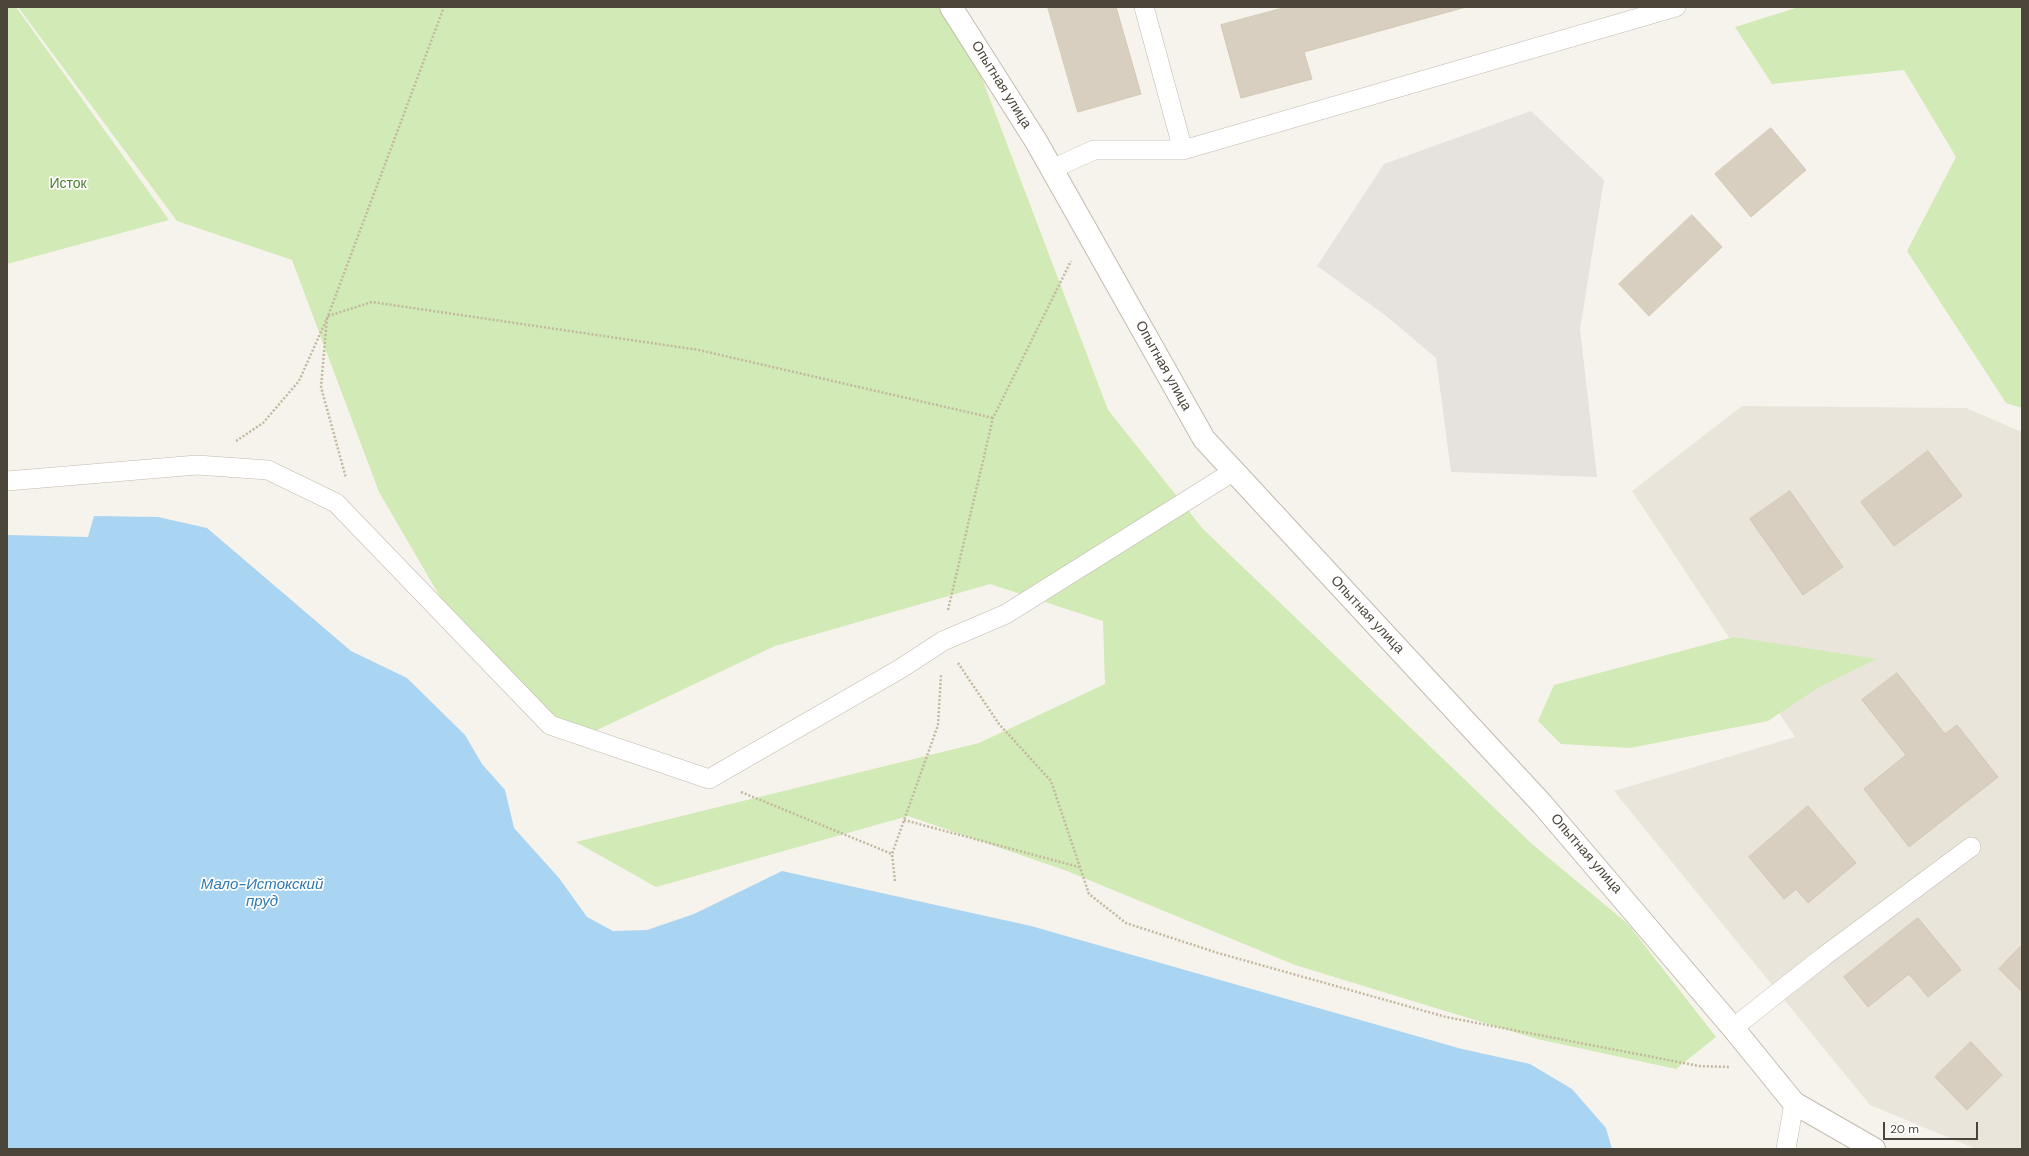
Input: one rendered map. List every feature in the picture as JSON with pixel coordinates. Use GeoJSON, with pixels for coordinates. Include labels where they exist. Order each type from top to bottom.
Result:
{"type":"FeatureCollection","features":[{"type":"Feature","properties":{"kind":"street","name":"Опытная улица"},"geometry":{"type":"LineString","coordinates":[[951,7],[1036,141],[1204,439],[1542,804],[1734,1028],[1794,1103],[1874,1149]]}},
{"type":"Feature","properties":{"kind":"lane"},"geometry":{"type":"LineString","coordinates":[[1144,7],[1182,150]]}},
{"type":"Feature","properties":{"kind":"lane"},"geometry":{"type":"LineString","coordinates":[[1052,169],[1094,150],[1182,150],[1676,7]]}},
{"type":"Feature","properties":{"kind":"lane"},"geometry":{"type":"LineString","coordinates":[[7,481],[197,465],[268,470],[336,504],[550,724],[709,779],[900,668],[943,641],[1006,614],[1234,471]]}},
{"type":"Feature","properties":{"kind":"lane"},"geometry":{"type":"LineString","coordinates":[[1734,1028],[1823,957],[1971,847]]}},
{"type":"Feature","properties":{"kind":"lane"},"geometry":{"type":"LineString","coordinates":[[1786,1149],[1794,1103]]}},
{"type":"Feature","properties":{"kind":"path"},"geometry":{"type":"LineString","coordinates":[[197,465],[264,423],[299,381],[328,316],[444,7]]}},
{"type":"Feature","properties":{"kind":"path"},"geometry":{"type":"LineString","coordinates":[[895,881],[892,854],[938,725],[943,641],[949,604],[993,418],[1086,230]]}},
{"type":"Feature","properties":{"kind":"path"},"geometry":{"type":"LineString","coordinates":[[328,316],[372,302],[699,350],[993,418]]}},
{"type":"Feature","properties":{"kind":"path"},"geometry":{"type":"LineString","coordinates":[[328,316],[321,387],[347,484],[336,504]]}},
{"type":"Feature","properties":{"kind":"path"},"geometry":{"type":"LineString","coordinates":[[943,641],[999,724],[1051,781],[1088,894],[1126,923],[1218,953],[1446,1016],[1699,1066],[1766,1068]]}},
{"type":"Feature","properties":{"kind":"path"},"geometry":{"type":"LineString","coordinates":[[709,779],[892,854]]}},
{"type":"Feature","properties":{"kind":"path"},"geometry":{"type":"LineString","coordinates":[[904,820],[1080,867]]}},
{"type":"Feature","properties":{"kind":"shaded area"},"geometry":{"type":"Polygon","coordinates":[[[1531,111],[1604,180],[1580,329],[1597,477],[1451,472],[1436,358],[1385,315],[1317,266],[1384,164],[1531,111]]]}},
{"type":"Feature","properties":{"kind":"shaded area"},"geometry":{"type":"Polygon","coordinates":[[[1742,406],[1966,408],[2022,432],[2022,1149],[1976,1149],[1870,1105],[1614,791],[1795,737],[1632,491],[1742,406]]]}},
{"type":"Feature","properties":{"kind":"green space","name":"Исток"},"geometry":{"type":"Polygon","coordinates":[[[7,7],[16,7],[169,220],[7,264],[7,7]]]}},
{"type":"Feature","properties":{"kind":"green space"},"geometry":{"type":"Polygon","coordinates":[[[18,7],[955,7],[1108,410],[1203,529],[1532,844],[1628,924],[1716,1037],[1676,1069],[1537,1039],[1295,965],[1067,871],[908,816],[656,887],[576,842],[979,743],[1105,684],[1103,621],[990,584],[775,646],[578,739],[467,643],[379,492],[292,260],[177,221],[18,7]]]}},
{"type":"Feature","properties":{"kind":"green space"},"geometry":{"type":"Polygon","coordinates":[[[1799,7],[2022,7],[2022,408],[2006,403],[1907,251],[1956,157],[1904,70],[1772,84],[1735,27],[1799,7]]]}},
{"type":"Feature","properties":{"kind":"green space"},"geometry":{"type":"Polygon","coordinates":[[[1734,637],[1877,659],[1819,687],[1768,721],[1630,748],[1561,744],[1538,721],[1554,685],[1734,637]]]}},
{"type":"Feature","properties":{"kind":"water","name":"Мало-Истокский пруд"},"geometry":{"type":"Polygon","coordinates":[[[94,516],[158,517],[207,528],[351,651],[407,678],[465,735],[482,764],[505,790],[514,828],[559,878],[587,917],[613,931],[647,930],[694,914],[782,871],[1031,926],[1462,1049],[1530,1064],[1572,1089],[1606,1128],[1612,1149],[7,1149],[7,535],[88,537],[94,516]]]}},
{"type":"Feature","properties":{"kind":"building"},"geometry":{"type":"Polygon","coordinates":[[[1048,7],[1116,7],[1141,94],[1078,112],[1048,7]]]}},
{"type":"Feature","properties":{"kind":"building"},"geometry":{"type":"Polygon","coordinates":[[[1287,7],[1466,7],[1304,52],[1312,79],[1241,98],[1221,25],[1287,7]]]}},
{"type":"Feature","properties":{"kind":"building"},"geometry":{"type":"Polygon","coordinates":[[[1771,128],[1806,170],[1751,217],[1715,174],[1771,128]]]}},
{"type":"Feature","properties":{"kind":"building"},"geometry":{"type":"Polygon","coordinates":[[[1692,215],[1722,247],[1649,316],[1619,284],[1692,215]]]}},
{"type":"Feature","properties":{"kind":"building"},"geometry":{"type":"Polygon","coordinates":[[[1928,451],[1962,496],[1894,546],[1861,502],[1928,451]]]}},
{"type":"Feature","properties":{"kind":"building"},"geometry":{"type":"Polygon","coordinates":[[[1790,491],[1843,567],[1803,595],[1750,519],[1790,491]]]}},
{"type":"Feature","properties":{"kind":"building"},"geometry":{"type":"Polygon","coordinates":[[[1897,673],[1945,734],[1957,725],[1998,777],[1909,847],[1864,789],[1906,755],[1862,700],[1897,673]]]}},
{"type":"Feature","properties":{"kind":"building"},"geometry":{"type":"Polygon","coordinates":[[[1808,806],[1856,863],[1808,903],[1796,889],[1784,899],[1749,857],[1808,806]]]}},
{"type":"Feature","properties":{"kind":"building"},"geometry":{"type":"Polygon","coordinates":[[[1918,918],[1961,970],[1928,997],[1909,974],[1868,1007],[1844,977],[1918,918]]]}},
{"type":"Feature","properties":{"kind":"building"},"geometry":{"type":"Polygon","coordinates":[[[2022,945],[2022,992],[1999,969],[2022,945]]]}},
{"type":"Feature","properties":{"kind":"building"},"geometry":{"type":"Polygon","coordinates":[[[1971,1042],[2002,1075],[1967,1110],[1935,1077],[1971,1042]]]}}]}
